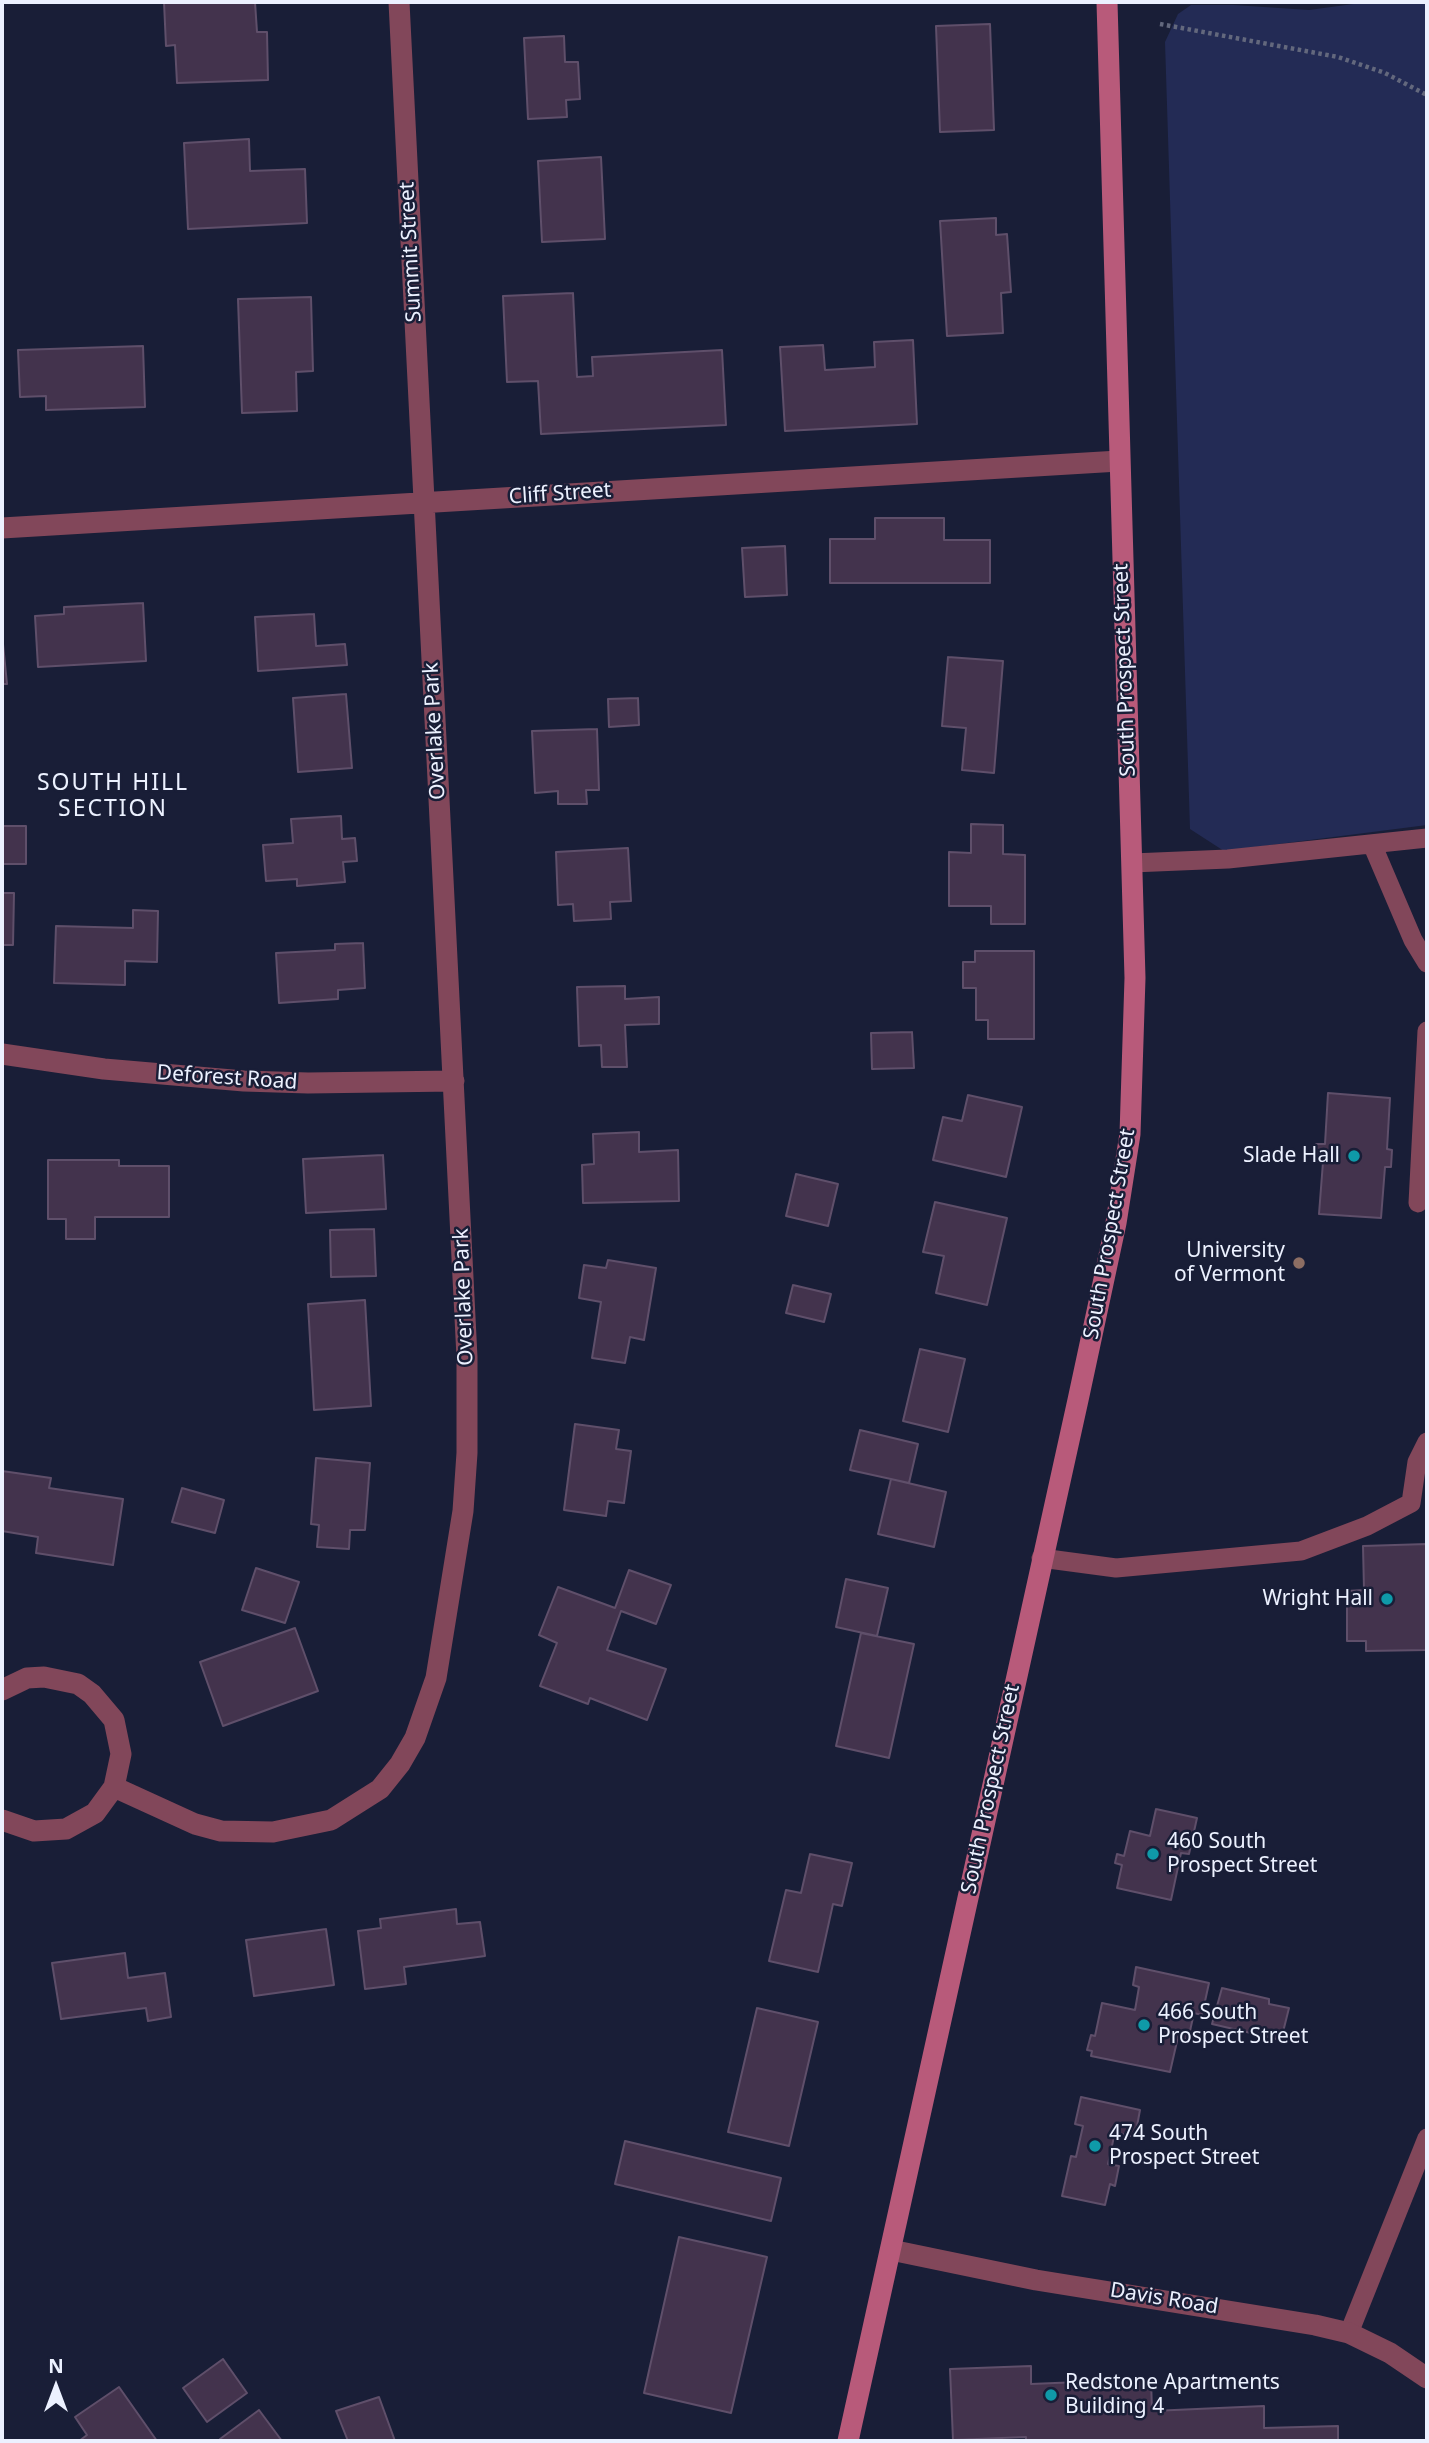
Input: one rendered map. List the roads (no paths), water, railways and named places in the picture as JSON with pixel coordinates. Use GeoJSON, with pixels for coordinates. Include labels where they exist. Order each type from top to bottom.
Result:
{"type":"FeatureCollection","features":[{"type":"Feature","properties":{"kind":"street","name":"Summit Street"},"geometry":{"type":"LineString","coordinates":[[399,2],[423,503]]}},
{"type":"Feature","properties":{"kind":"street","name":"South Prospect Street"},"geometry":{"type":"LineString","coordinates":[[848,2441],[1116,1223],[1130,1133],[1135,1035],[1132,863],[1107,2]]}},
{"type":"Feature","properties":{"kind":"street","name":"Cliff Street"},"geometry":{"type":"LineString","coordinates":[[2,528],[1119,461]]}},
{"type":"Feature","properties":{"kind":"street","name":"Overlake Park"},"geometry":{"type":"LineString","coordinates":[[114,1787],[175,1816],[221,1831],[246,1833],[300,1829],[331,1820],[380,1789],[400,1765],[415,1738],[436,1678],[463,1511],[467,1452],[467,1357],[423,503]]}},
{"type":"Feature","properties":{"kind":"street","name":"Deforest Road"},"geometry":{"type":"LineString","coordinates":[[2,1054],[104,1069],[244,1081],[454,1081]]}},
{"type":"Feature","properties":{"kind":"street"},"geometry":{"type":"LineString","coordinates":[[2,1690],[27,1678],[44,1676],[78,1684],[92,1694],[114,1720],[120,1737],[120,1771],[114,1787],[95,1813],[66,1829],[34,1831],[2,1819]]}},
{"type":"Feature","properties":{"kind":"street","name":"Davis Road"},"geometry":{"type":"LineString","coordinates":[[891,2250],[1002,2274],[1267,2316],[1349,2333],[1390,2353],[1427,2378]]}},
{"type":"Feature","properties":{"kind":"lane"},"geometry":{"type":"LineString","coordinates":[[1132,863],[1228,859],[1427,838]]}},
{"type":"Feature","properties":{"kind":"lane"},"geometry":{"type":"LineString","coordinates":[[1371,844],[1413,940],[1427,963]]}},
{"type":"Feature","properties":{"kind":"lane"},"geometry":{"type":"LineString","coordinates":[[1418,1203],[1427,1031]]}},
{"type":"Feature","properties":{"kind":"lane"},"geometry":{"type":"LineString","coordinates":[[1041,1558],[1115,1568],[1301,1551],[1367,1526],[1411,1503],[1417,1462],[1427,1442]]}},
{"type":"Feature","properties":{"kind":"lane"},"geometry":{"type":"LineString","coordinates":[[1349,2333],[1427,2138]]}},
{"type":"Feature","properties":{"kind":"place","name":"Slade Hall"},"geometry":{"type":"Point","coordinates":[1354,1156]}},
{"type":"Feature","properties":{"kind":"place","name":"University of Vermont"},"geometry":{"type":"Point","coordinates":[1299,1263]}},
{"type":"Feature","properties":{"kind":"place","name":"Wright Hall"},"geometry":{"type":"Point","coordinates":[1387,1599]}},
{"type":"Feature","properties":{"kind":"place","name":"460 South Prospect Street"},"geometry":{"type":"Point","coordinates":[1153,1854]}},
{"type":"Feature","properties":{"kind":"place","name":"466 South Prospect Street"},"geometry":{"type":"Point","coordinates":[1144,2025]}},
{"type":"Feature","properties":{"kind":"place","name":"474 South Prospect Street"},"geometry":{"type":"Point","coordinates":[1095,2146]}},
{"type":"Feature","properties":{"kind":"place","name":"Redstone Apartments Building 4"},"geometry":{"type":"Point","coordinates":[1051,2395]}},
{"type":"Feature","properties":{"kind":"district","name":"SOUTH HILL SECTION"},"geometry":{"type":"Point","coordinates":[113,796]}}]}
